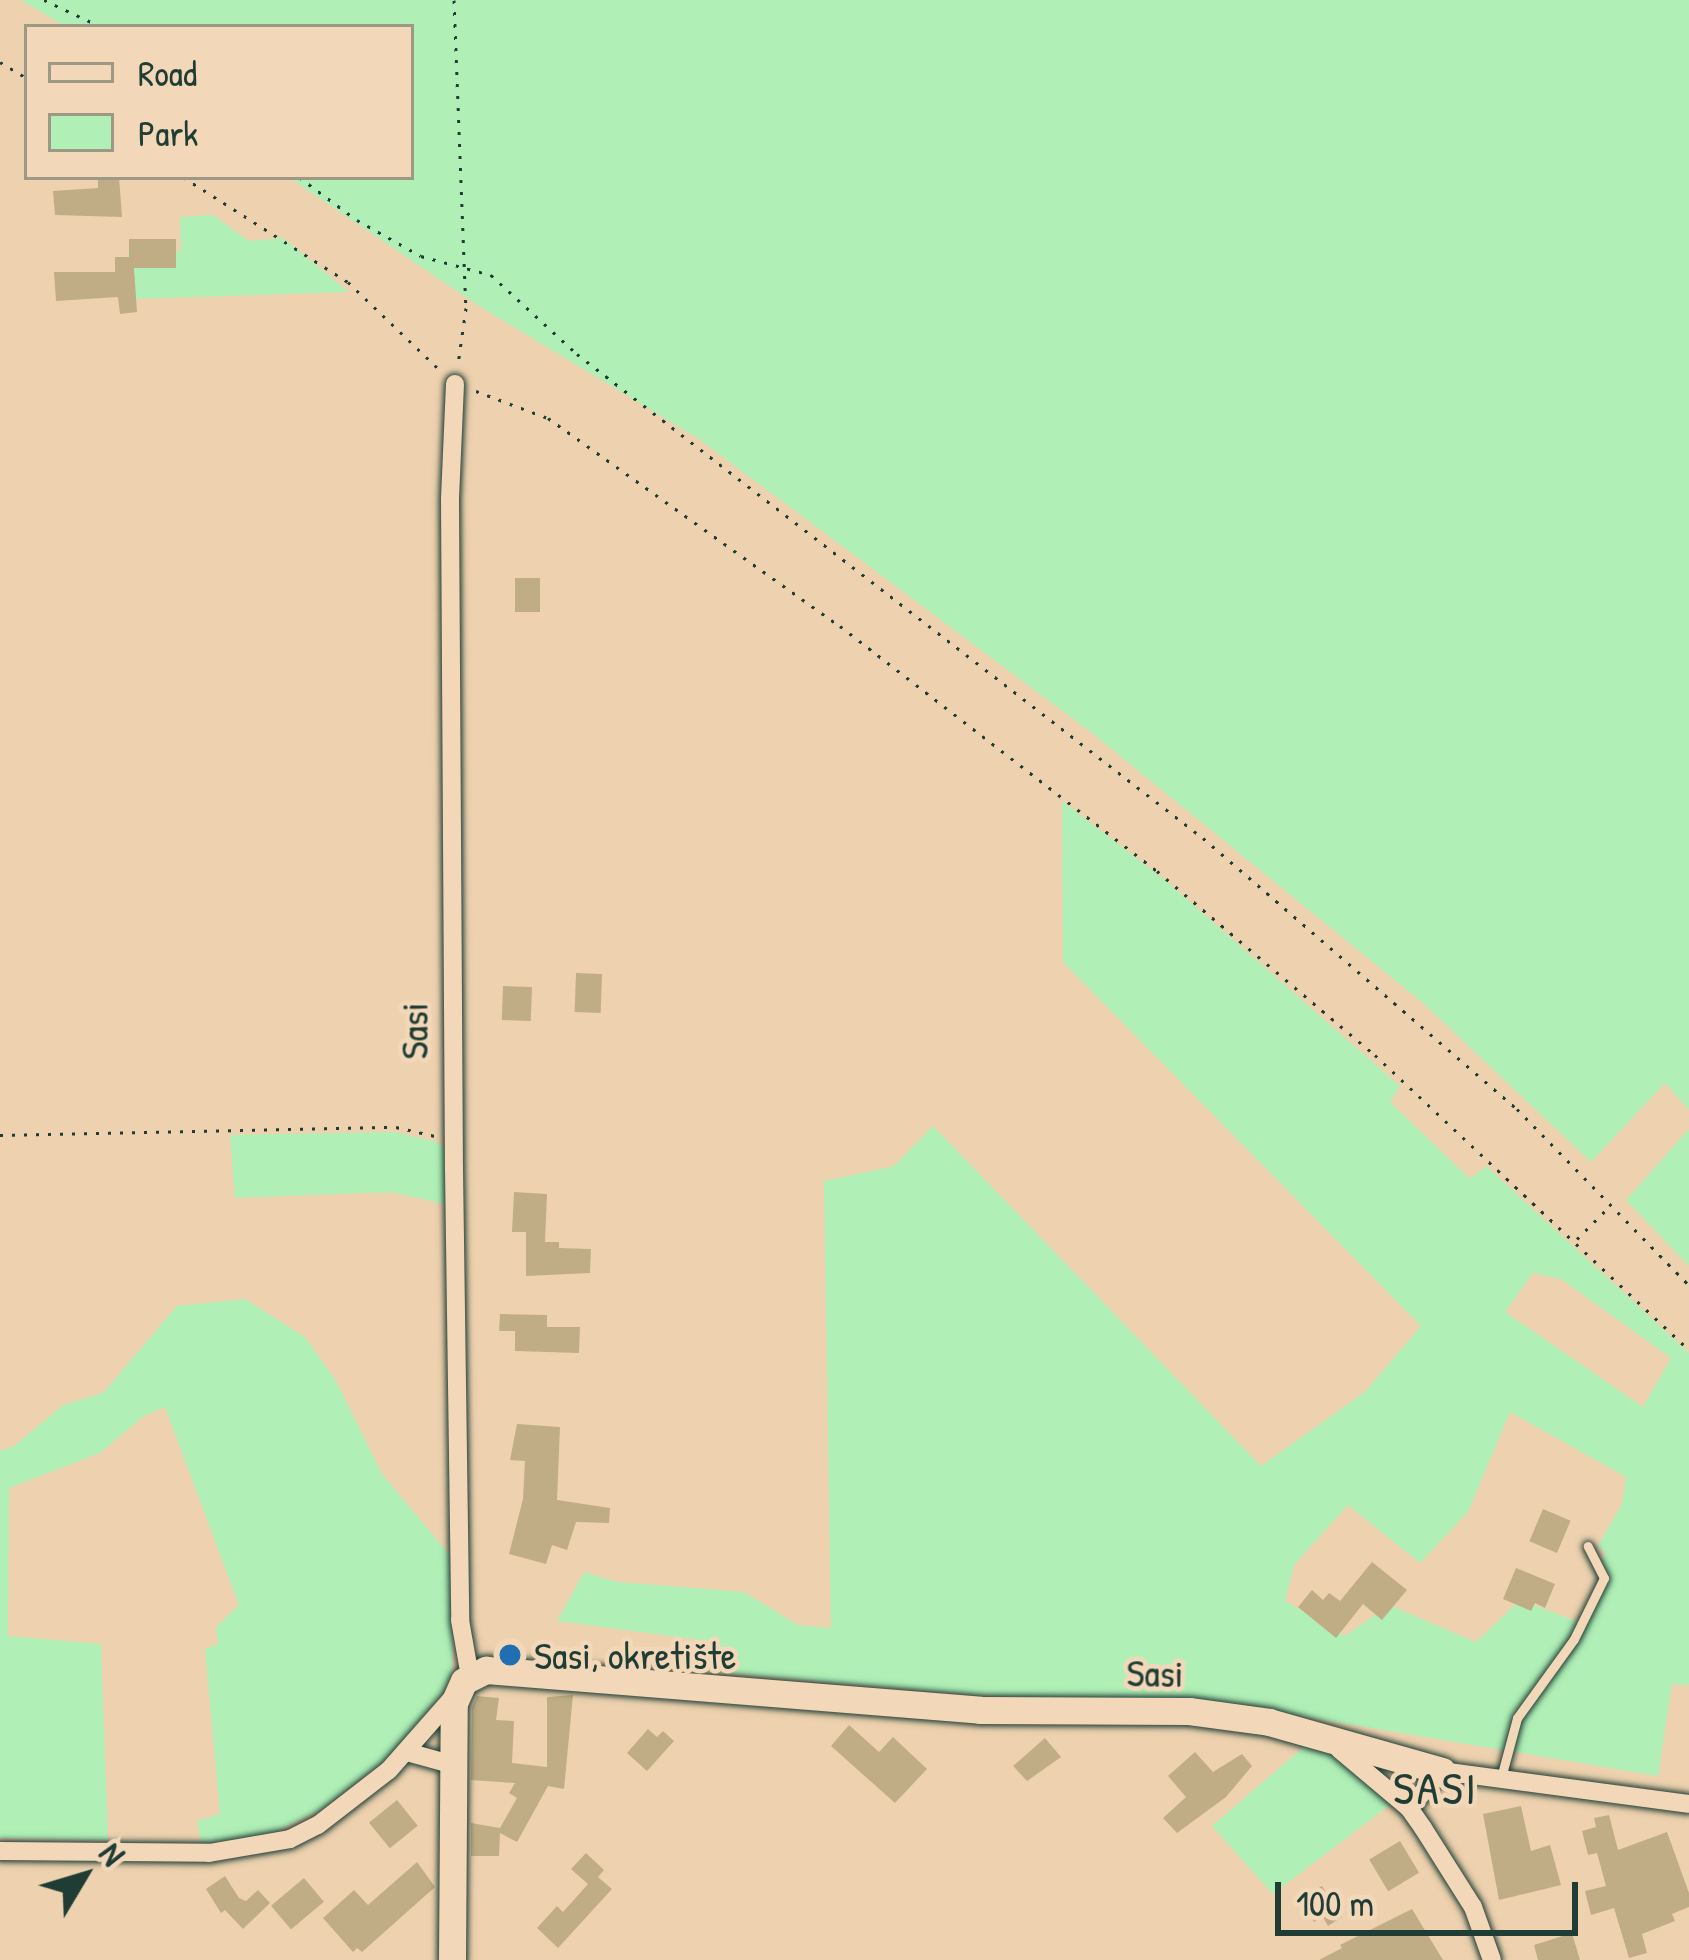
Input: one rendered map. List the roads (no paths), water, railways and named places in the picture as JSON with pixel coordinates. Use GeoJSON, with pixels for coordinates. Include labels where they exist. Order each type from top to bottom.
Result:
{"type":"FeatureCollection","features":[{"type":"Feature","properties":{"kind":"main road","name":"Sasi"},"geometry":{"type":"LineString","coordinates":[[452,1960],[454,1766],[462,1686],[501,1669],[980,1710],[1189,1711],[1320,1736],[1442,1771]]}},
{"type":"Feature","properties":{"kind":"street","name":"Sasi"},"geometry":{"type":"LineString","coordinates":[[455,384],[450,500],[462,1686]]}},
{"type":"Feature","properties":{"kind":"street"},"geometry":{"type":"LineString","coordinates":[[0,1851],[209,1853],[273,1844],[319,1825],[407,1752],[462,1686]]}},
{"type":"Feature","properties":{"kind":"street"},"geometry":{"type":"LineString","coordinates":[[1320,1736],[1409,1808],[1473,1907],[1492,1960]]}},
{"type":"Feature","properties":{"kind":"street"},"geometry":{"type":"LineString","coordinates":[[407,1752],[454,1766]]}},
{"type":"Feature","properties":{"kind":"street","name":"Sasi"},"geometry":{"type":"LineString","coordinates":[[1442,1771],[1502,1774],[1689,1804]]}},
{"type":"Feature","properties":{"kind":"street"},"geometry":{"type":"LineString","coordinates":[[1409,1808],[1442,1771]]}},
{"type":"Feature","properties":{"kind":"lane"},"geometry":{"type":"LineString","coordinates":[[1502,1774],[1517,1718],[1574,1640],[1604,1578],[1588,1546]]}},
{"type":"Feature","properties":{"kind":"place","name":"Sasi, okretište"},"geometry":{"type":"Point","coordinates":[510,1655]}},
{"type":"Feature","properties":{"kind":"district","name":"SASI"},"geometry":{"type":"Point","coordinates":[1436,1788]}}]}
